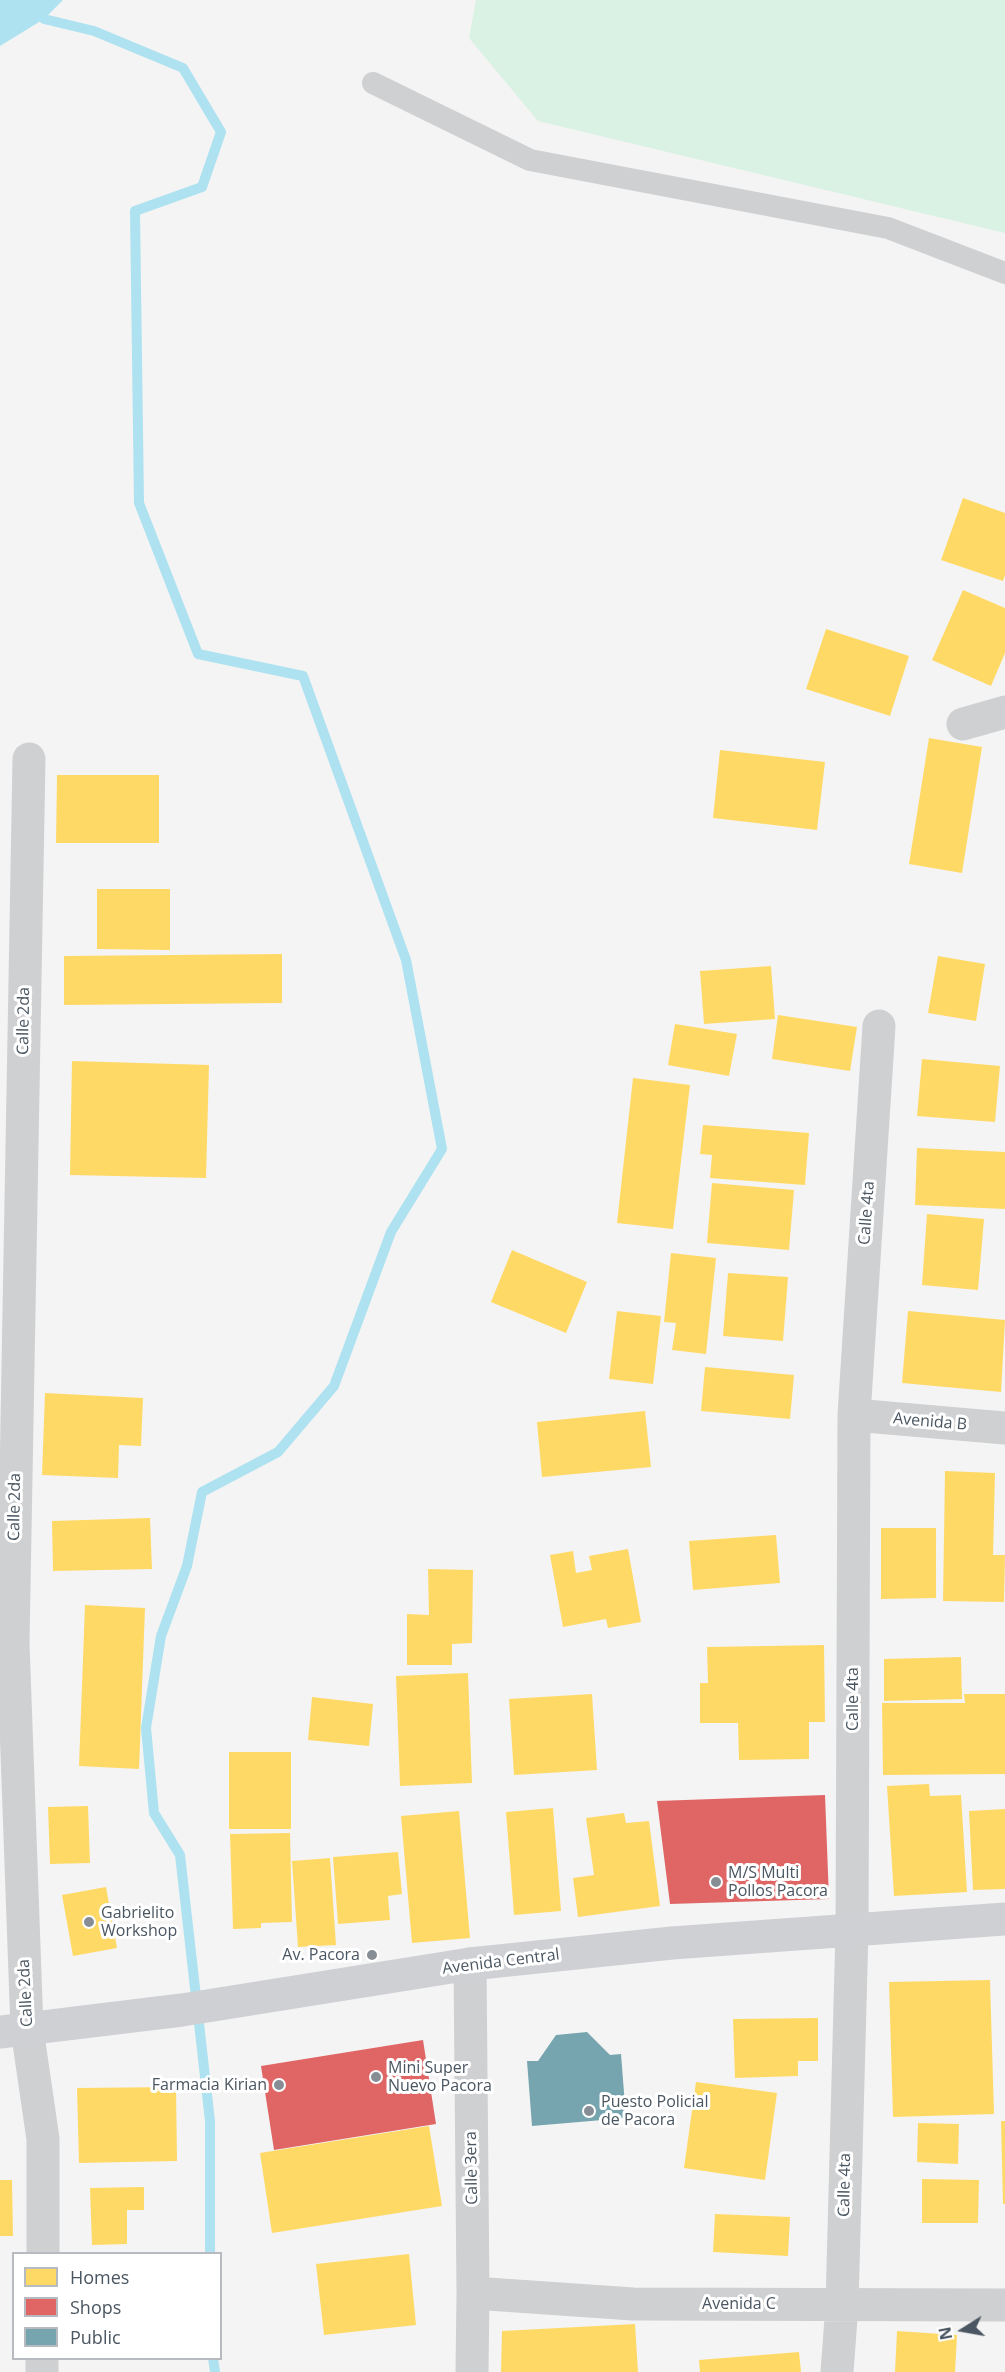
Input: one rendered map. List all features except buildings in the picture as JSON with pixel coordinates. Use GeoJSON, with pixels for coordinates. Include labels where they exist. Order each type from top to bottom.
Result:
{"type":"FeatureCollection","features":[{"type":"Feature","properties":{"kind":"street"},"geometry":{"type":"LineString","coordinates":[[963,724],[1005,712]]}},
{"type":"Feature","properties":{"kind":"street","name":"Calle 2da"},"geometry":{"type":"LineString","coordinates":[[29,759],[13,1643],[14,2030],[43,2139],[43,2252]]}},
{"type":"Feature","properties":{"kind":"street","name":"Calle 4ta"},"geometry":{"type":"LineString","coordinates":[[837,2372],[842,2305],[852,1930],[854,1415],[879,1026]]}},
{"type":"Feature","properties":{"kind":"street","name":"Avenida B"},"geometry":{"type":"LineString","coordinates":[[854,1415],[1005,1428]]}},
{"type":"Feature","properties":{"kind":"street","name":"Avenida Central"},"geometry":{"type":"LineString","coordinates":[[14,2030],[182,2010],[470,1964],[672,1943],[1005,1919]]}},
{"type":"Feature","properties":{"kind":"street","name":"Calle 3era"},"geometry":{"type":"LineString","coordinates":[[470,1964],[472,2372]]}},
{"type":"Feature","properties":{"kind":"street","name":"Avenida C"},"geometry":{"type":"LineString","coordinates":[[473,2293],[633,2304],[1005,2306]]}},
{"type":"Feature","properties":{"kind":"lane"},"geometry":{"type":"LineString","coordinates":[[373,83],[530,159],[888,228],[1005,273]]}},
{"type":"Feature","properties":{"kind":"green space"},"geometry":{"type":"Polygon","coordinates":[[[476,0],[1005,0],[1005,233],[538,121],[469,38],[476,0]]]}},
{"type":"Feature","properties":{"kind":"water"},"geometry":{"type":"Polygon","coordinates":[[[0,0],[63,0],[44,19],[0,46],[0,0]]]}},
{"type":"Feature","properties":{"kind":"waterway"},"geometry":{"type":"LineString","coordinates":[[34,0],[44,19],[94,31],[183,68],[221,132],[202,187],[135,211],[139,503],[198,654],[303,676],[406,960],[442,1149],[391,1232],[334,1386],[278,1452],[202,1492],[187,1566],[161,1636],[146,1728],[154,1813],[180,1855],[210,2121],[210,2252]]}},
{"type":"Feature","properties":{"kind":"waterway"},"geometry":{"type":"LineString","coordinates":[[213,2360],[215,2372]]}},
{"type":"Feature","properties":{"kind":"place","name":"M/S Multi Pollos Pacora"},"geometry":{"type":"Point","coordinates":[716,1882]}},
{"type":"Feature","properties":{"kind":"place","name":"Gabrielito Workshop"},"geometry":{"type":"Point","coordinates":[89,1922]}},
{"type":"Feature","properties":{"kind":"place","name":"Av. Pacora"},"geometry":{"type":"Point","coordinates":[372,1955]}},
{"type":"Feature","properties":{"kind":"place","name":"Mini Super Nuevo Pacora"},"geometry":{"type":"Point","coordinates":[376,2077]}},
{"type":"Feature","properties":{"kind":"place","name":"Farmacia Kirian"},"geometry":{"type":"Point","coordinates":[279,2085]}},
{"type":"Feature","properties":{"kind":"place","name":"Puesto Policial de Pacora"},"geometry":{"type":"Point","coordinates":[589,2111]}}]}
